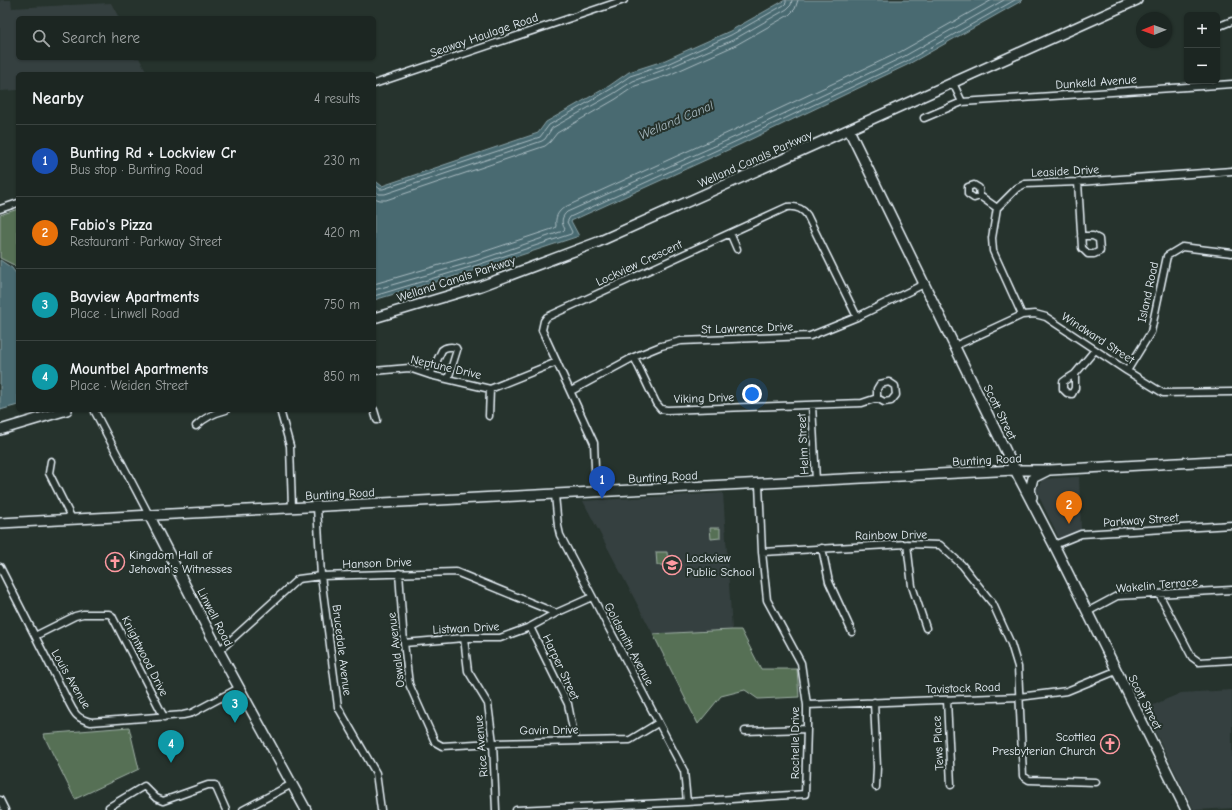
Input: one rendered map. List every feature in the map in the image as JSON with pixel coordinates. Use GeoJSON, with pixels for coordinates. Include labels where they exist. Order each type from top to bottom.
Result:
{"type":"FeatureCollection","features":[{"type":"Feature","properties":{"kind":"main road","name":"Welland Canals Parkway"},"geometry":{"type":"LineString","coordinates":[[376,317],[481,286],[598,242],[1137,0]]}},
{"type":"Feature","properties":{"kind":"main road","name":"Scott Street"},"geometry":{"type":"LineString","coordinates":[[849,130],[1015,470],[1186,810]]}},
{"type":"Feature","properties":{"kind":"main road"},"geometry":{"type":"LineString","coordinates":[[0,430],[60,412]]}},
{"type":"Feature","properties":{"kind":"main road","name":"Bunting Road"},"geometry":{"type":"LineString","coordinates":[[0,523],[1232,460]]}},
{"type":"Feature","properties":{"kind":"main road"},"geometry":{"type":"LineString","coordinates":[[1037,512],[1030,490],[1031,483],[1033,478],[1050,470]]}},
{"type":"Feature","properties":{"kind":"main road","name":"Linwell Road"},"geometry":{"type":"LineString","coordinates":[[149,515],[219,651],[306,810]]}},
{"type":"Feature","properties":{"kind":"street","name":"Seaway Haulage Road"},"geometry":{"type":"LineString","coordinates":[[376,83],[624,0]]}},
{"type":"Feature","properties":{"kind":"street"},"geometry":{"type":"LineString","coordinates":[[1220,26],[1232,21]]}},
{"type":"Feature","properties":{"kind":"street"},"geometry":{"type":"LineString","coordinates":[[953,83],[962,102]]}},
{"type":"Feature","properties":{"kind":"street","name":"Dunkeld Avenue"},"geometry":{"type":"LineString","coordinates":[[924,118],[962,102],[1195,84]]}},
{"type":"Feature","properties":{"kind":"street","name":"Dunkeld Avenue"},"geometry":{"type":"LineString","coordinates":[[1220,84],[1232,84]]}},
{"type":"Feature","properties":{"kind":"street","name":"Leaside Drive"},"geometry":{"type":"LineString","coordinates":[[997,208],[1017,188],[1025,184],[1078,182],[1232,171]]}},
{"type":"Feature","properties":{"kind":"street"},"geometry":{"type":"LineString","coordinates":[[1078,182],[1081,236]]}},
{"type":"Feature","properties":{"kind":"street"},"geometry":{"type":"LineString","coordinates":[[980,196],[997,208],[992,238],[993,251],[1022,315]]}},
{"type":"Feature","properties":{"kind":"street"},"geometry":{"type":"LineString","coordinates":[[0,209],[16,204]]}},
{"type":"Feature","properties":{"kind":"street","name":"Lockview Crescent"},"geometry":{"type":"LineString","coordinates":[[596,492],[594,443],[571,390],[556,362],[542,330],[544,321],[547,317],[730,233],[792,207],[802,209],[807,215],[857,317]]}},
{"type":"Feature","properties":{"kind":"street"},"geometry":{"type":"LineString","coordinates":[[730,233],[737,249]]}},
{"type":"Feature","properties":{"kind":"street","name":"Island Road"},"geometry":{"type":"LineString","coordinates":[[1127,371],[1151,332],[1166,256],[1182,247],[1232,253]]}},
{"type":"Feature","properties":{"kind":"street","name":"St Lawrence Drive"},"geometry":{"type":"LineString","coordinates":[[571,390],[634,357],[661,346],[681,341],[810,336],[857,317],[924,284]]}},
{"type":"Feature","properties":{"kind":"street","name":"Windward Street"},"geometry":{"type":"LineString","coordinates":[[955,346],[1022,315],[1035,314],[1046,317],[1127,371],[1164,393],[1232,392]]}},
{"type":"Feature","properties":{"kind":"street"},"geometry":{"type":"LineString","coordinates":[[430,375],[442,350],[444,348],[453,347],[457,350],[448,380]]}},
{"type":"Feature","properties":{"kind":"street"},"geometry":{"type":"LineString","coordinates":[[1075,374],[1095,350]]}},
{"type":"Feature","properties":{"kind":"street","name":"Viking Drive"},"geometry":{"type":"LineString","coordinates":[[634,357],[656,403],[661,409],[862,403],[877,398]]}},
{"type":"Feature","properties":{"kind":"street","name":"Neptune Drive"},"geometry":{"type":"LineString","coordinates":[[376,371],[409,368],[448,380],[490,389],[556,362]]}},
{"type":"Feature","properties":{"kind":"street"},"geometry":{"type":"LineString","coordinates":[[489,416],[490,389]]}},
{"type":"Feature","properties":{"kind":"street","name":"Helm Street"},"geometry":{"type":"LineString","coordinates":[[812,405],[816,481]]}},
{"type":"Feature","properties":{"kind":"street","name":"Linwell Road"},"geometry":{"type":"LineString","coordinates":[[95,412],[149,515]]}},
{"type":"Feature","properties":{"kind":"street"},"geometry":{"type":"LineString","coordinates":[[196,426],[202,420],[219,412]]}},
{"type":"Feature","properties":{"kind":"street"},"geometry":{"type":"LineString","coordinates":[[281,412],[290,446],[292,508]]}},
{"type":"Feature","properties":{"kind":"street"},"geometry":{"type":"LineString","coordinates":[[375,412],[377,420]]}},
{"type":"Feature","properties":{"kind":"street"},"geometry":{"type":"LineString","coordinates":[[50,460],[49,473],[72,519]]}},
{"type":"Feature","properties":{"kind":"street","name":"Rochelle Drive"},"geometry":{"type":"LineString","coordinates":[[516,810],[687,802],[806,794],[807,705],[801,663],[767,600],[762,552],[759,484]]}},
{"type":"Feature","properties":{"kind":"street","name":"Goldsmith Avenue"},"geometry":{"type":"LineString","coordinates":[[555,495],[560,535],[684,771],[687,802]]}},
{"type":"Feature","properties":{"kind":"street","name":"Brucedale Avenue"},"geometry":{"type":"LineString","coordinates":[[318,507],[321,576],[338,707],[376,773],[381,810]]}},
{"type":"Feature","properties":{"kind":"street","name":"Parkway Street"},"geometry":{"type":"LineString","coordinates":[[1054,545],[1081,534],[1232,525]]}},
{"type":"Feature","properties":{"kind":"street"},"geometry":{"type":"LineString","coordinates":[[907,544],[912,586],[926,628]]}},
{"type":"Feature","properties":{"kind":"street","name":"Rainbow Drive"},"geometry":{"type":"LineString","coordinates":[[762,552],[907,544],[940,545],[962,565],[993,604],[1011,644],[1018,667],[1023,776],[1029,780],[1096,782]]}},
{"type":"Feature","properties":{"kind":"street"},"geometry":{"type":"LineString","coordinates":[[822,548],[829,582],[852,632]]}},
{"type":"Feature","properties":{"kind":"street","name":"Louis Avenue"},"geometry":{"type":"LineString","coordinates":[[0,567],[76,716],[82,720],[91,722],[164,717],[192,713],[239,688]]}},
{"type":"Feature","properties":{"kind":"street","name":"Hanson Drive"},"geometry":{"type":"LineString","coordinates":[[219,651],[298,579],[321,576],[456,572],[556,613]]}},
{"type":"Feature","properties":{"kind":"street","name":"Oswald Avenue"},"geometry":{"type":"LineString","coordinates":[[399,573],[404,643],[409,684],[435,742]]}},
{"type":"Feature","properties":{"kind":"street","name":"Wakelin Terrace"},"geometry":{"type":"LineString","coordinates":[[1087,612],[1117,596],[1232,590]]}},
{"type":"Feature","properties":{"kind":"street"},"geometry":{"type":"LineString","coordinates":[[1159,594],[1192,657],[1200,662],[1232,660]]}},
{"type":"Feature","properties":{"kind":"street","name":"Listwan Drive"},"geometry":{"type":"LineString","coordinates":[[404,643],[464,638],[500,638],[530,627],[556,613],[592,597]]}},
{"type":"Feature","properties":{"kind":"street","name":"Knightwood Drive"},"geometry":{"type":"LineString","coordinates":[[34,636],[75,616],[84,614],[109,614],[112,616],[164,717]]}},
{"type":"Feature","properties":{"kind":"street","name":"Harper Street"},"geometry":{"type":"LineString","coordinates":[[530,627],[568,704],[574,740]]}},
{"type":"Feature","properties":{"kind":"street","name":"Rice Avenue"},"geometry":{"type":"LineString","coordinates":[[464,638],[468,671],[488,704],[493,743],[496,810]]}},
{"type":"Feature","properties":{"kind":"street","name":"Tavistock Road"},"geometry":{"type":"LineString","coordinates":[[807,705],[1019,697],[1067,691],[1116,671]]}},
{"type":"Feature","properties":{"kind":"street","name":"Tews Place"},"geometry":{"type":"LineString","coordinates":[[947,700],[951,785]]}},
{"type":"Feature","properties":{"kind":"street"},"geometry":{"type":"LineString","coordinates":[[874,702],[877,767],[876,787]]}},
{"type":"Feature","properties":{"kind":"street","name":"Gavin Drive"},"geometry":{"type":"LineString","coordinates":[[435,742],[442,746],[574,740],[630,740],[658,723]]}},
{"type":"Feature","properties":{"kind":"street"},"geometry":{"type":"LineString","coordinates":[[745,731],[807,729]]}},
{"type":"Feature","properties":{"kind":"street"},"geometry":{"type":"LineString","coordinates":[[243,810],[292,784]]}},
{"type":"Feature","properties":{"kind":"street"},"geometry":{"type":"LineString","coordinates":[[110,810],[109,807],[144,786],[156,798],[163,801],[208,785],[215,785],[226,810]]}},
{"type":"Feature","properties":{"kind":"street"},"geometry":{"type":"LineString","coordinates":[[0,800],[5,810]]}},
{"type":"Feature","properties":{"kind":"shaded area"},"geometry":{"type":"Polygon","coordinates":[[[0,0],[11,0],[12,8],[111,3],[118,16],[16,16],[16,60],[140,60],[147,72],[16,72],[16,90],[0,91],[0,0]]]}},
{"type":"Feature","properties":{"kind":"shaded area"},"geometry":{"type":"Polygon","coordinates":[[[1079,477],[1081,531],[1060,541],[1035,488],[1041,485],[1041,479],[1079,477]]]}},
{"type":"Feature","properties":{"kind":"shaded area","name":"Lockview Public School"},"geometry":{"type":"Polygon","coordinates":[[[723,493],[732,630],[653,634],[583,501],[723,493]]]}},
{"type":"Feature","properties":{"kind":"shaded area"},"geometry":{"type":"Polygon","coordinates":[[[1232,690],[1232,808],[1194,810],[1144,709],[1181,693],[1232,690]]]}},
{"type":"Feature","properties":{"kind":"green space"},"geometry":{"type":"Polygon","coordinates":[[[16,210],[16,268],[14,265],[0,258],[0,215],[16,210]]]}},
{"type":"Feature","properties":{"kind":"green space"},"geometry":{"type":"Polygon","coordinates":[[[710,528],[720,528],[720,538],[711,539],[710,528]]]}},
{"type":"Feature","properties":{"kind":"green space"},"geometry":{"type":"Polygon","coordinates":[[[656,552],[667,552],[667,565],[657,565],[656,552]]]}},
{"type":"Feature","properties":{"kind":"green space"},"geometry":{"type":"Polygon","coordinates":[[[741,630],[761,669],[797,669],[799,697],[758,699],[745,690],[721,696],[698,724],[653,634],[741,630]]]}},
{"type":"Feature","properties":{"kind":"green space"},"geometry":{"type":"Polygon","coordinates":[[[129,727],[139,769],[75,799],[43,734],[129,727]]]}},
{"type":"Feature","properties":{"kind":"water","name":"Welland Canal"},"geometry":{"type":"Polygon","coordinates":[[[785,0],[1023,0],[907,65],[741,144],[571,221],[579,236],[479,269],[376,299],[376,182],[382,186],[538,133],[546,122],[609,86],[629,72],[663,61],[730,31],[785,0]]]}},
{"type":"Feature","properties":{"kind":"water"},"geometry":{"type":"Polygon","coordinates":[[[0,260],[12,268],[16,273],[16,406],[0,410],[0,260]]]}},
{"type":"Feature","properties":{"kind":"place","name":"Bunting Rd + Lockview Cr"},"geometry":{"type":"Point","coordinates":[602,499]}},
{"type":"Feature","properties":{"kind":"place","name":"Fabio's Pizza"},"geometry":{"type":"Point","coordinates":[1069,524]}},
{"type":"Feature","properties":{"kind":"place","name":"Kingdom Hall of Jehovah's Witnesses"},"geometry":{"type":"Point","coordinates":[115,562]}},
{"type":"Feature","properties":{"kind":"place","name":"Lockview Public School"},"geometry":{"type":"Point","coordinates":[672,565]}},
{"type":"Feature","properties":{"kind":"place","name":"Bayview Apartments"},"geometry":{"type":"Point","coordinates":[235,723]}},
{"type":"Feature","properties":{"kind":"place","name":"Scottlea Presbyterian Church"},"geometry":{"type":"Point","coordinates":[1110,744]}},
{"type":"Feature","properties":{"kind":"place","name":"Mountbel Apartments"},"geometry":{"type":"Point","coordinates":[171,763]}}]}
